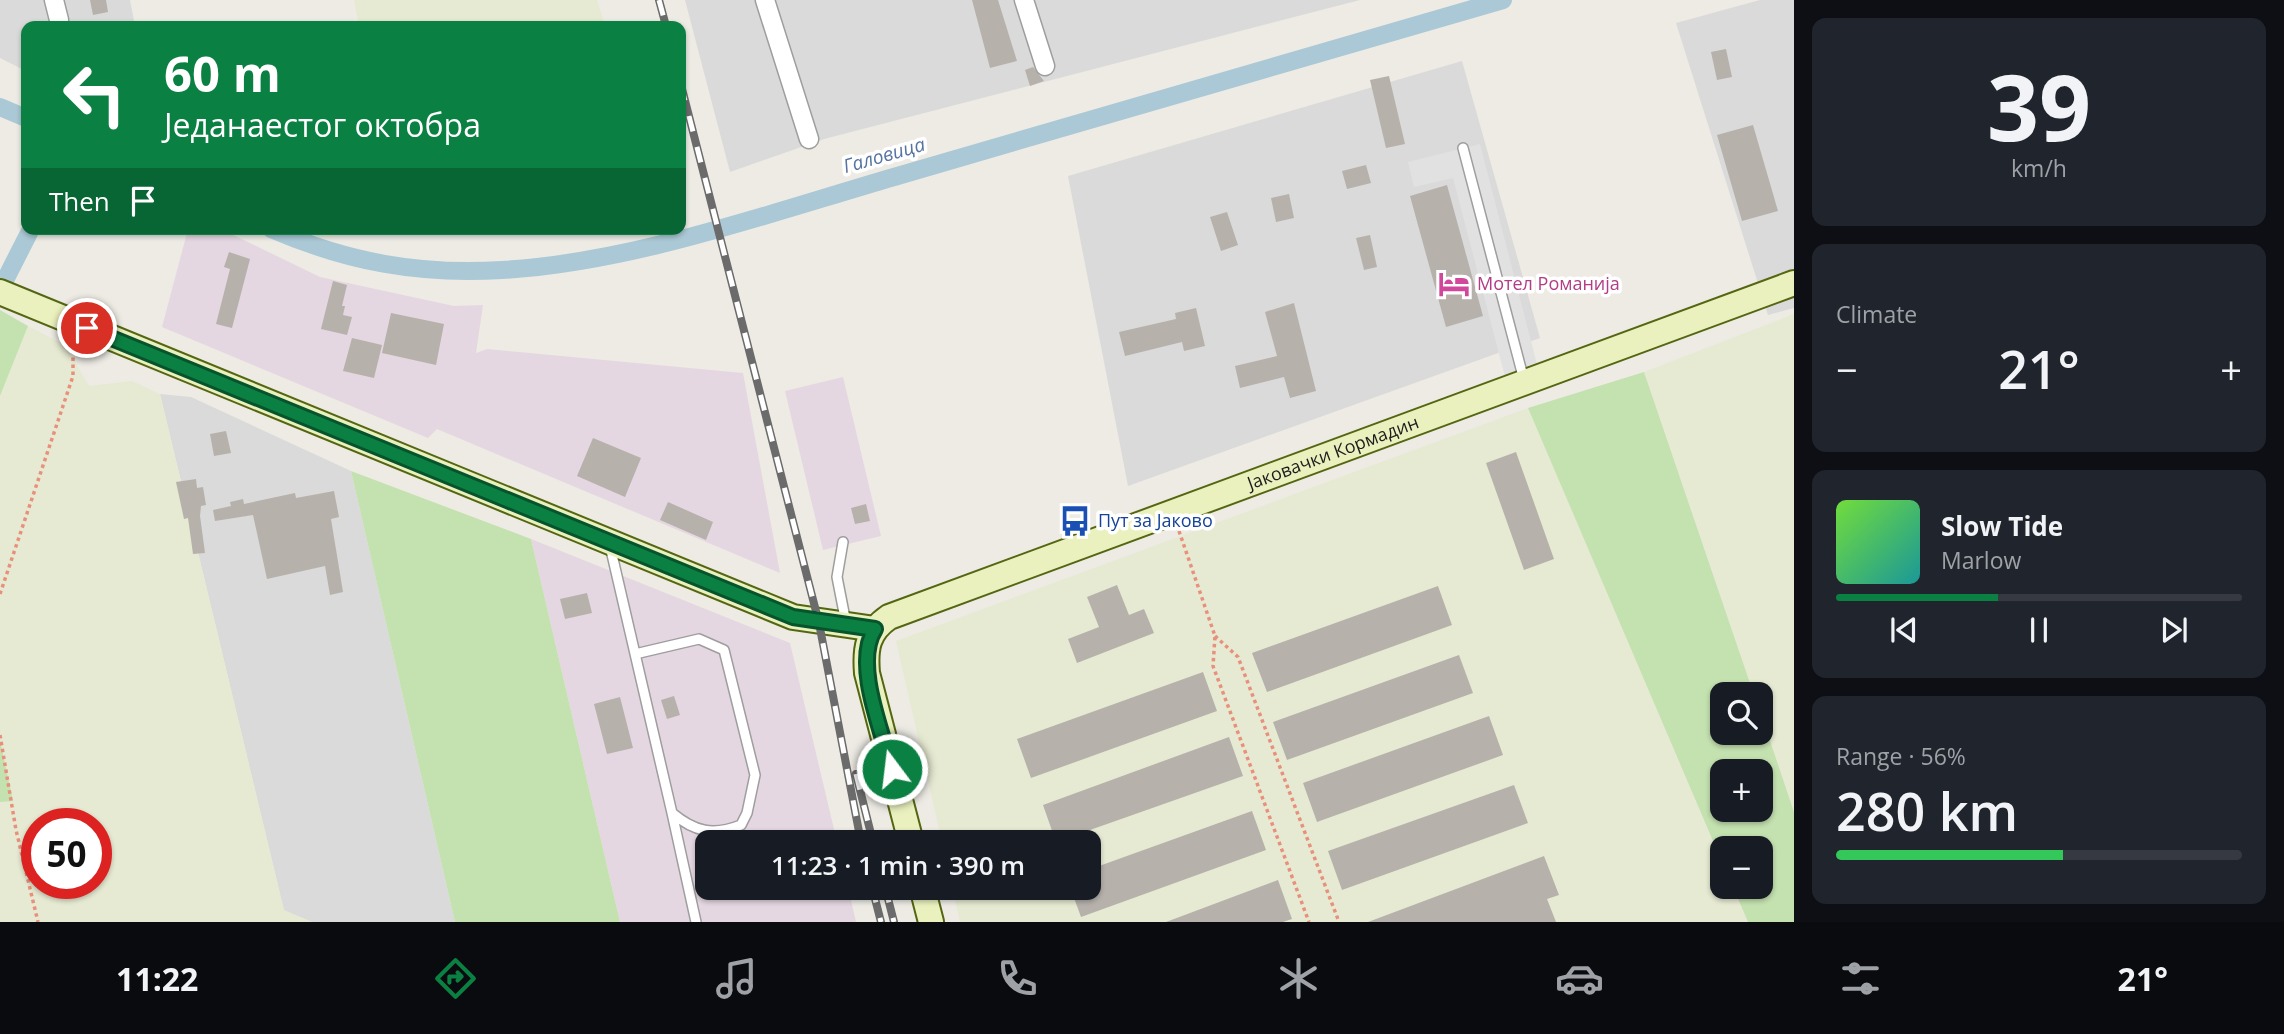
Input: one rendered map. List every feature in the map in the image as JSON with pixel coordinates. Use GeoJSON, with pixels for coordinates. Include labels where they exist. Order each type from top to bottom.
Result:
{"type":"FeatureCollection","features":[{"type":"Feature","properties":{"kind":"main road","name":"Јаковачки Кормадин"},"geometry":{"type":"LineString","coordinates":[[875,629],[889,618],[908,610],[1794,283]]}},
{"type":"Feature","properties":{"kind":"main road"},"geometry":{"type":"LineString","coordinates":[[9,296],[793,617],[875,629],[866,651],[867,673],[908,830]]}},
{"type":"Feature","properties":{"kind":"main road"},"geometry":{"type":"LineString","coordinates":[[925,900],[931,922]]}},
{"type":"Feature","properties":{"kind":"street"},"geometry":{"type":"LineString","coordinates":[[54,0],[59,20]]}},
{"type":"Feature","properties":{"kind":"street"},"geometry":{"type":"LineString","coordinates":[[765,0],[809,139]]}},
{"type":"Feature","properties":{"kind":"street"},"geometry":{"type":"LineString","coordinates":[[1024,0],[1045,66]]}},
{"type":"Feature","properties":{"kind":"lane"},"geometry":{"type":"LineString","coordinates":[[1463,148],[1524,382]]}},
{"type":"Feature","properties":{"kind":"lane"},"geometry":{"type":"LineString","coordinates":[[609,541],[696,922]]}},
{"type":"Feature","properties":{"kind":"lane"},"geometry":{"type":"LineString","coordinates":[[843,542],[837,578],[846,625]]}},
{"type":"Feature","properties":{"kind":"lane"},"geometry":{"type":"LineString","coordinates":[[635,654],[699,639],[724,650],[755,775],[747,813],[741,825],[720,833],[688,826],[672,813]]}},
{"type":"Feature","properties":{"kind":"path"},"geometry":{"type":"LineString","coordinates":[[0,594],[73,376],[74,322]]}},
{"type":"Feature","properties":{"kind":"path"},"geometry":{"type":"LineString","coordinates":[[1172,512],[1215,636],[1213,666],[1309,922]]}},
{"type":"Feature","properties":{"kind":"path"},"geometry":{"type":"LineString","coordinates":[[1215,636],[1238,657],[1339,922]]}},
{"type":"Feature","properties":{"kind":"path"},"geometry":{"type":"LineString","coordinates":[[0,735],[16,830],[38,922]]}},
{"type":"Feature","properties":{"kind":"shaded area"},"geometry":{"type":"Polygon","coordinates":[[[0,0],[130,0],[134,21],[21,21],[21,68],[0,58],[0,0]]]}},
{"type":"Feature","properties":{"kind":"shaded area"},"geometry":{"type":"Polygon","coordinates":[[[685,0],[1360,0],[824,139],[730,172],[685,0]]]}},
{"type":"Feature","properties":{"kind":"shaded area"},"geometry":{"type":"Polygon","coordinates":[[[1760,0],[1794,0],[1794,308],[1768,315],[1676,23],[1760,0]]]}},
{"type":"Feature","properties":{"kind":"shaded area"},"geometry":{"type":"Polygon","coordinates":[[[1462,61],[1540,338],[1128,486],[1068,176],[1462,61]]]}},
{"type":"Feature","properties":{"kind":"shaded area"},"geometry":{"type":"Polygon","coordinates":[[[1480,144],[1540,376],[1508,388],[1453,178],[1414,187],[1408,162],[1480,144]]]}},
{"type":"Feature","properties":{"kind":"shaded area"},"geometry":{"type":"Polygon","coordinates":[[[186,235],[233,235],[320,277],[454,306],[483,305],[476,353],[487,349],[743,373],[780,573],[437,429],[428,438],[162,327],[186,235]]]}},
{"type":"Feature","properties":{"kind":"shaded area"},"geometry":{"type":"Polygon","coordinates":[[[843,377],[881,536],[823,550],[785,391],[843,377]]]}},
{"type":"Feature","properties":{"kind":"shaded area"},"geometry":{"type":"Polygon","coordinates":[[[160,394],[191,397],[351,471],[455,922],[312,922],[284,911],[160,394]]]}},
{"type":"Feature","properties":{"kind":"shaded area"},"geometry":{"type":"Polygon","coordinates":[[[531,539],[790,643],[834,830],[695,830],[695,900],[851,900],[856,922],[620,922],[531,539]]]}},
{"type":"Feature","properties":{"kind":"green space"},"geometry":{"type":"Polygon","coordinates":[[[354,0],[597,0],[603,21],[358,21],[354,0]]]}},
{"type":"Feature","properties":{"kind":"green space"},"geometry":{"type":"Polygon","coordinates":[[[0,310],[28,326],[0,396],[0,310]]]}},
{"type":"Feature","properties":{"kind":"green space"},"geometry":{"type":"Polygon","coordinates":[[[1794,314],[1794,812],[1771,745],[1773,682],[1750,682],[1644,372],[1794,314]]]}},
{"type":"Feature","properties":{"kind":"green space"},"geometry":{"type":"Polygon","coordinates":[[[28,326],[65,345],[89,386],[132,381],[160,394],[284,910],[312,922],[0,922],[0,802],[13,801],[0,740],[0,396],[28,326]]]}},
{"type":"Feature","properties":{"kind":"green space"},"geometry":{"type":"Polygon","coordinates":[[[1644,372],[1750,682],[1710,682],[1710,745],[1771,745],[1794,812],[1794,922],[1748,922],[1738,899],[1773,899],[1773,836],[1711,836],[1528,408],[1644,372]]]}},
{"type":"Feature","properties":{"kind":"green space"},"geometry":{"type":"Polygon","coordinates":[[[1528,408],[1711,836],[1710,899],[1738,899],[1748,922],[960,922],[955,900],[1101,900],[1101,830],[939,830],[896,641],[1528,408]]]}},
{"type":"Feature","properties":{"kind":"green space"},"geometry":{"type":"Polygon","coordinates":[[[351,471],[531,539],[620,922],[455,922],[351,471]]]}},
{"type":"Feature","properties":{"kind":"green space"},"geometry":{"type":"Polygon","coordinates":[[[0,740],[13,801],[0,802],[0,740]]]}},
{"type":"Feature","properties":{"kind":"building"},"geometry":{"type":"Polygon","coordinates":[[[90,0],[106,0],[108,12],[93,15],[90,0]]]}},
{"type":"Feature","properties":{"kind":"building"},"geometry":{"type":"Polygon","coordinates":[[[972,0],[998,0],[1017,61],[990,68],[972,0]]]}},
{"type":"Feature","properties":{"kind":"building"},"geometry":{"type":"Polygon","coordinates":[[[1726,49],[1732,77],[1717,80],[1711,52],[1726,49]]]}},
{"type":"Feature","properties":{"kind":"building"},"geometry":{"type":"Polygon","coordinates":[[[1033,67],[1044,81],[1030,86],[1025,70],[1033,67]]]}},
{"type":"Feature","properties":{"kind":"building"},"geometry":{"type":"Polygon","coordinates":[[[1389,76],[1405,144],[1386,148],[1370,80],[1389,76]]]}},
{"type":"Feature","properties":{"kind":"building"},"geometry":{"type":"Polygon","coordinates":[[[1753,125],[1778,211],[1742,221],[1717,135],[1753,125]]]}},
{"type":"Feature","properties":{"kind":"building"},"geometry":{"type":"Polygon","coordinates":[[[1366,165],[1371,183],[1347,189],[1342,171],[1366,165]]]}},
{"type":"Feature","properties":{"kind":"building","name":"Мотел Романија"},"geometry":{"type":"Polygon","coordinates":[[[1447,185],[1483,316],[1446,327],[1410,196],[1447,185]]]}},
{"type":"Feature","properties":{"kind":"building"},"geometry":{"type":"Polygon","coordinates":[[[1289,194],[1294,218],[1276,222],[1271,198],[1289,194]]]}},
{"type":"Feature","properties":{"kind":"building"},"geometry":{"type":"Polygon","coordinates":[[[1227,212],[1238,245],[1221,251],[1210,217],[1227,212]]]}},
{"type":"Feature","properties":{"kind":"building"},"geometry":{"type":"Polygon","coordinates":[[[1370,235],[1377,267],[1364,270],[1356,238],[1370,235]]]}},
{"type":"Feature","properties":{"kind":"building"},"geometry":{"type":"Polygon","coordinates":[[[229,252],[250,259],[232,328],[216,324],[230,269],[224,267],[229,252]]]}},
{"type":"Feature","properties":{"kind":"building"},"geometry":{"type":"Polygon","coordinates":[[[333,281],[347,285],[342,306],[345,306],[343,315],[352,317],[347,335],[321,329],[333,281]]]}},
{"type":"Feature","properties":{"kind":"building"},"geometry":{"type":"Polygon","coordinates":[[[1294,303],[1316,391],[1290,398],[1284,377],[1240,388],[1235,366],[1277,356],[1265,312],[1294,303]]]}},
{"type":"Feature","properties":{"kind":"building"},"geometry":{"type":"Polygon","coordinates":[[[1196,308],[1205,346],[1184,351],[1182,342],[1125,356],[1119,332],[1176,319],[1175,313],[1196,308]]]}},
{"type":"Feature","properties":{"kind":"building"},"geometry":{"type":"Polygon","coordinates":[[[391,313],[444,324],[436,365],[382,353],[391,313]]]}},
{"type":"Feature","properties":{"kind":"building"},"geometry":{"type":"Polygon","coordinates":[[[352,338],[382,345],[374,378],[343,371],[352,338]]]}},
{"type":"Feature","properties":{"kind":"building"},"geometry":{"type":"Polygon","coordinates":[[[226,431],[231,453],[214,456],[210,434],[226,431]]]}},
{"type":"Feature","properties":{"kind":"building"},"geometry":{"type":"Polygon","coordinates":[[[593,438],[641,458],[625,497],[577,476],[593,438]]]}},
{"type":"Feature","properties":{"kind":"building"},"geometry":{"type":"Polygon","coordinates":[[[1516,452],[1554,559],[1524,570],[1486,463],[1516,452]]]}},
{"type":"Feature","properties":{"kind":"building"},"geometry":{"type":"Polygon","coordinates":[[[196,479],[197,488],[203,487],[206,505],[201,506],[200,516],[205,553],[193,554],[188,518],[184,519],[176,482],[196,479]]]}},
{"type":"Feature","properties":{"kind":"building"},"geometry":{"type":"Polygon","coordinates":[[[334,491],[339,517],[331,519],[343,592],[330,595],[325,566],[267,579],[253,515],[215,521],[213,510],[231,506],[230,502],[243,499],[244,504],[295,493],[296,498],[334,491]]]}},
{"type":"Feature","properties":{"kind":"building"},"geometry":{"type":"Polygon","coordinates":[[[668,502],[713,522],[706,540],[660,520],[668,502]]]}},
{"type":"Feature","properties":{"kind":"building"},"geometry":{"type":"Polygon","coordinates":[[[866,504],[870,521],[855,524],[851,508],[866,504]]]}},
{"type":"Feature","properties":{"kind":"building"},"geometry":{"type":"Polygon","coordinates":[[[1117,585],[1129,615],[1144,609],[1154,633],[1077,663],[1068,639],[1099,627],[1087,597],[1117,585]]]}},
{"type":"Feature","properties":{"kind":"building"},"geometry":{"type":"Polygon","coordinates":[[[1438,586],[1452,625],[1267,692],[1252,653],[1438,586]]]}},
{"type":"Feature","properties":{"kind":"building"},"geometry":{"type":"Polygon","coordinates":[[[587,593],[592,613],[565,619],[560,599],[587,593]]]}},
{"type":"Feature","properties":{"kind":"building"},"geometry":{"type":"Polygon","coordinates":[[[1459,655],[1473,693],[1287,760],[1273,722],[1459,655]]]}},
{"type":"Feature","properties":{"kind":"building"},"geometry":{"type":"Polygon","coordinates":[[[1203,672],[1217,711],[1031,778],[1017,739],[1203,672]]]}},
{"type":"Feature","properties":{"kind":"building"},"geometry":{"type":"Polygon","coordinates":[[[674,696],[680,715],[667,719],[661,700],[674,696]]]}},
{"type":"Feature","properties":{"kind":"building"},"geometry":{"type":"Polygon","coordinates":[[[620,697],[633,748],[607,754],[594,704],[620,697]]]}},
{"type":"Feature","properties":{"kind":"building"},"geometry":{"type":"Polygon","coordinates":[[[1489,716],[1503,755],[1317,822],[1303,783],[1489,716]]]}},
{"type":"Feature","properties":{"kind":"building"},"geometry":{"type":"Polygon","coordinates":[[[1229,737],[1243,776],[1090,830],[1052,830],[1043,805],[1229,737]]]}},
{"type":"Feature","properties":{"kind":"building"},"geometry":{"type":"Polygon","coordinates":[[[1514,785],[1528,823],[1342,890],[1328,851],[1514,785]]]}},
{"type":"Feature","properties":{"kind":"building"},"geometry":{"type":"Polygon","coordinates":[[[1252,811],[1266,850],[1081,917],[1075,900],[1101,900],[1101,865],[1252,811]]]}},
{"type":"Feature","properties":{"kind":"building"},"geometry":{"type":"Polygon","coordinates":[[[1544,856],[1559,895],[1547,899],[1556,922],[1368,922],[1544,856]]]}},
{"type":"Feature","properties":{"kind":"building"},"geometry":{"type":"Polygon","coordinates":[[[1278,880],[1292,919],[1283,922],[1166,922],[1278,880]]]}},
{"type":"Feature","properties":{"kind":"waterway","name":"Галовица"},"geometry":{"type":"LineString","coordinates":[[287,235],[356,258],[412,268],[502,270],[600,258],[700,234],[1503,0]]}},
{"type":"Feature","properties":{"kind":"waterway","name":"Галовица"},"geometry":{"type":"LineString","coordinates":[[0,107],[21,116]]}},
{"type":"Feature","properties":{"kind":"waterway"},"geometry":{"type":"LineString","coordinates":[[0,290],[28,235]]}},
{"type":"Feature","properties":{"kind":"railway"},"geometry":{"type":"LineString","coordinates":[[659,0],[665,21]]}},
{"type":"Feature","properties":{"kind":"railway"},"geometry":{"type":"LineString","coordinates":[[686,104],[819,623],[859,830]]}},
{"type":"Feature","properties":{"kind":"railway"},"geometry":{"type":"LineString","coordinates":[[856,774],[870,830]]}},
{"type":"Feature","properties":{"kind":"railway"},"geometry":{"type":"LineString","coordinates":[[875,900],[881,922]]}},
{"type":"Feature","properties":{"kind":"railway"},"geometry":{"type":"LineString","coordinates":[[888,900],[894,922]]}},
{"type":"Feature","properties":{"kind":"place","name":"Мотел Романија"},"geometry":{"type":"Point","coordinates":[1454,284]}},
{"type":"Feature","properties":{"kind":"place","name":"Пут за Јаково"},"geometry":{"type":"Point","coordinates":[1075,521]}},
{"type":"Feature","properties":{"kind":"route"},"geometry":{"type":"LineString","coordinates":[[87,328],[793,617],[875,629],[867,643],[867,673],[892,769]]}}]}
